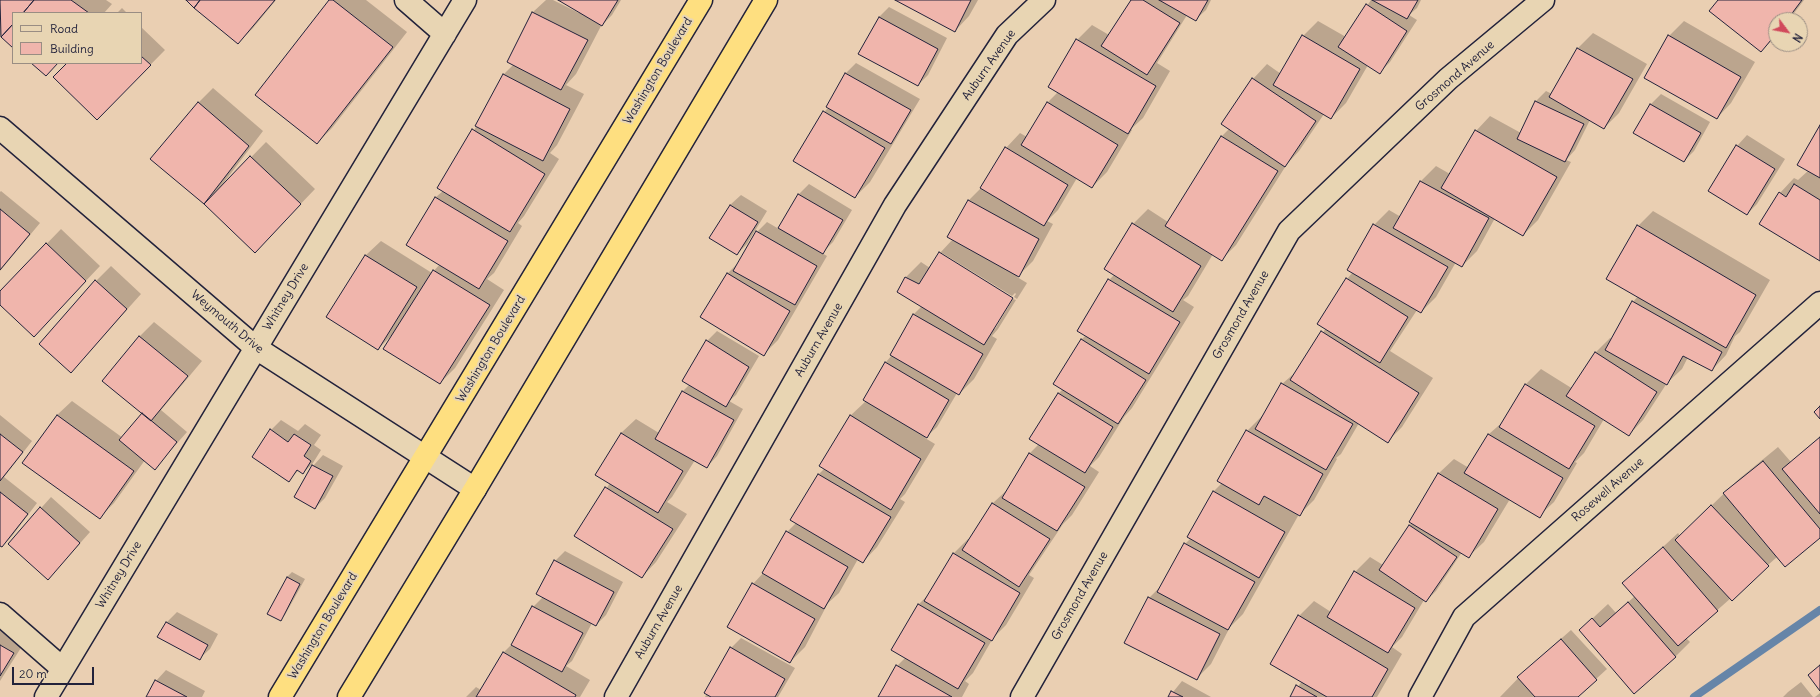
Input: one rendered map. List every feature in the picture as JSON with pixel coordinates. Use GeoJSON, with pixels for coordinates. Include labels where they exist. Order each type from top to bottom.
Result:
{"type":"FeatureCollection","features":[{"type":"Feature","properties":{"kind":"highway","name":"Washington Boulevard"},"geometry":{"type":"LineString","coordinates":[[280,697],[702,0]]}},
{"type":"Feature","properties":{"kind":"highway"},"geometry":{"type":"LineString","coordinates":[[349,697],[476,489],[766,0]]}},
{"type":"Feature","properties":{"kind":"street"},"geometry":{"type":"LineString","coordinates":[[406,0],[445,34]]}},
{"type":"Feature","properties":{"kind":"street","name":"Whitney Drive"},"geometry":{"type":"LineString","coordinates":[[46,697],[465,0]]}},
{"type":"Feature","properties":{"kind":"street","name":"Auburn Avenue"},"geometry":{"type":"LineString","coordinates":[[616,697],[895,205],[1007,35],[1044,0]]}},
{"type":"Feature","properties":{"kind":"street","name":"Grosmond Avenue"},"geometry":{"type":"LineString","coordinates":[[1022,697],[1289,231],[1448,79],[1543,0]]}},
{"type":"Feature","properties":{"kind":"street","name":"Weymouth Drive"},"geometry":{"type":"LineString","coordinates":[[0,128],[256,348],[476,489]]}},
{"type":"Feature","properties":{"kind":"street","name":"Rosewell Avenue"},"geometry":{"type":"LineString","coordinates":[[1420,697],[1464,617],[1820,303]]}},
{"type":"Feature","properties":{"kind":"street"},"geometry":{"type":"LineString","coordinates":[[0,614],[63,669]]}},
{"type":"Feature","properties":{"kind":"building"},"geometry":{"type":"Polygon","coordinates":[[[0,0],[34,0],[24,12],[12,12],[12,25],[1,37],[0,0]]]}},
{"type":"Feature","properties":{"kind":"building"},"geometry":{"type":"Polygon","coordinates":[[[34,0],[71,0],[88,12],[24,12],[34,0]]]}},
{"type":"Feature","properties":{"kind":"building"},"geometry":{"type":"Polygon","coordinates":[[[186,0],[200,0],[194,8],[186,0]]]}},
{"type":"Feature","properties":{"kind":"building"},"geometry":{"type":"Polygon","coordinates":[[[200,0],[275,0],[238,44],[194,8],[200,0]]]}},
{"type":"Feature","properties":{"kind":"building"},"geometry":{"type":"Polygon","coordinates":[[[329,0],[333,0],[393,47],[317,144],[255,95],[329,0]]]}},
{"type":"Feature","properties":{"kind":"building"},"geometry":{"type":"Polygon","coordinates":[[[558,0],[618,0],[602,26],[558,0]]]}},
{"type":"Feature","properties":{"kind":"building"},"geometry":{"type":"Polygon","coordinates":[[[895,0],[971,0],[955,32],[895,0]]]}},
{"type":"Feature","properties":{"kind":"building"},"geometry":{"type":"Polygon","coordinates":[[[1131,0],[1143,0],[1180,23],[1147,75],[1101,46],[1131,0]]]}},
{"type":"Feature","properties":{"kind":"building"},"geometry":{"type":"Polygon","coordinates":[[[1159,0],[1208,0],[1196,21],[1159,0]]]}},
{"type":"Feature","properties":{"kind":"building"},"geometry":{"type":"Polygon","coordinates":[[[1372,0],[1418,0],[1407,19],[1372,0]]]}},
{"type":"Feature","properties":{"kind":"building"},"geometry":{"type":"Polygon","coordinates":[[[1718,0],[1802,0],[1793,12],[1768,12],[1768,44],[1761,52],[1709,11],[1718,0]]]}},
{"type":"Feature","properties":{"kind":"building"},"geometry":{"type":"Polygon","coordinates":[[[1366,4],[1407,31],[1380,74],[1338,47],[1366,4]]]}},
{"type":"Feature","properties":{"kind":"building"},"geometry":{"type":"Polygon","coordinates":[[[532,12],[588,40],[561,90],[507,62],[532,12]]]}},
{"type":"Feature","properties":{"kind":"building"},"geometry":{"type":"Polygon","coordinates":[[[879,17],[938,49],[918,86],[858,54],[879,17]]]}},
{"type":"Feature","properties":{"kind":"building"},"geometry":{"type":"Polygon","coordinates":[[[12,25],[12,47],[1,37],[12,25]]]}},
{"type":"Feature","properties":{"kind":"building"},"geometry":{"type":"Polygon","coordinates":[[[1302,35],[1360,69],[1331,119],[1273,85],[1302,35]]]}},
{"type":"Feature","properties":{"kind":"building"},"geometry":{"type":"Polygon","coordinates":[[[1668,35],[1741,77],[1717,119],[1644,78],[1668,35]]]}},
{"type":"Feature","properties":{"kind":"building"},"geometry":{"type":"Polygon","coordinates":[[[1076,39],[1156,86],[1128,134],[1048,87],[1076,39]]]}},
{"type":"Feature","properties":{"kind":"building"},"geometry":{"type":"Polygon","coordinates":[[[1577,48],[1633,79],[1604,129],[1549,97],[1577,48]]]}},
{"type":"Feature","properties":{"kind":"building"},"geometry":{"type":"Polygon","coordinates":[[[142,57],[151,65],[97,120],[53,77],[66,64],[142,64],[142,57]]]}},
{"type":"Feature","properties":{"kind":"building"},"geometry":{"type":"Polygon","coordinates":[[[32,64],[57,64],[46,76],[32,64]]]}},
{"type":"Feature","properties":{"kind":"building"},"geometry":{"type":"Polygon","coordinates":[[[845,73],[911,110],[891,144],[826,107],[845,73]]]}},
{"type":"Feature","properties":{"kind":"building"},"geometry":{"type":"Polygon","coordinates":[[[503,74],[570,109],[543,161],[475,126],[503,74]]]}},
{"type":"Feature","properties":{"kind":"building"},"geometry":{"type":"Polygon","coordinates":[[[1252,78],[1316,121],[1285,167],[1221,124],[1252,78]]]}},
{"type":"Feature","properties":{"kind":"building"},"geometry":{"type":"Polygon","coordinates":[[[1535,101],[1584,124],[1565,162],[1517,139],[1535,101]]]}},
{"type":"Feature","properties":{"kind":"building"},"geometry":{"type":"Polygon","coordinates":[[[198,102],[249,146],[204,204],[150,159],[198,102]]]}},
{"type":"Feature","properties":{"kind":"building"},"geometry":{"type":"Polygon","coordinates":[[[1047,102],[1118,145],[1092,188],[1021,145],[1047,102]]]}},
{"type":"Feature","properties":{"kind":"building"},"geometry":{"type":"Polygon","coordinates":[[[1650,104],[1701,133],[1684,162],[1633,133],[1650,104]]]}},
{"type":"Feature","properties":{"kind":"building"},"geometry":{"type":"Polygon","coordinates":[[[823,111],[885,148],[855,198],[793,161],[823,111]]]}},
{"type":"Feature","properties":{"kind":"building"},"geometry":{"type":"Polygon","coordinates":[[[1820,125],[1820,178],[1797,165],[1820,125]]]}},
{"type":"Feature","properties":{"kind":"building"},"geometry":{"type":"Polygon","coordinates":[[[472,129],[545,174],[510,232],[437,188],[472,129]]]}},
{"type":"Feature","properties":{"kind":"building"},"geometry":{"type":"Polygon","coordinates":[[[1475,130],[1557,177],[1523,236],[1441,188],[1475,130]]]}},
{"type":"Feature","properties":{"kind":"building"},"geometry":{"type":"Polygon","coordinates":[[[1221,136],[1278,171],[1222,261],[1165,226],[1221,136]]]}},
{"type":"Feature","properties":{"kind":"building"},"geometry":{"type":"Polygon","coordinates":[[[1736,145],[1775,169],[1747,215],[1708,191],[1736,145]]]}},
{"type":"Feature","properties":{"kind":"building"},"geometry":{"type":"Polygon","coordinates":[[[1005,147],[1068,185],[1044,226],[980,188],[1005,147]]]}},
{"type":"Feature","properties":{"kind":"building"},"geometry":{"type":"Polygon","coordinates":[[[250,156],[301,204],[255,253],[204,204],[250,156]]]}},
{"type":"Feature","properties":{"kind":"building"},"geometry":{"type":"Polygon","coordinates":[[[1420,181],[1489,218],[1462,267],[1393,228],[1420,181]]]}},
{"type":"Feature","properties":{"kind":"building"},"geometry":{"type":"Polygon","coordinates":[[[1794,184],[1820,200],[1820,261],[1759,224],[1779,192],[1786,197],[1794,184]]]}},
{"type":"Feature","properties":{"kind":"building"},"geometry":{"type":"Polygon","coordinates":[[[798,194],[843,220],[823,254],[778,228],[798,194]]]}},
{"type":"Feature","properties":{"kind":"building"},"geometry":{"type":"Polygon","coordinates":[[[435,197],[508,241],[479,289],[406,245],[435,197]]]}},
{"type":"Feature","properties":{"kind":"building"},"geometry":{"type":"Polygon","coordinates":[[[968,200],[1039,239],[1019,277],[947,237],[968,200]]]}},
{"type":"Feature","properties":{"kind":"building"},"geometry":{"type":"Polygon","coordinates":[[[730,205],[758,222],[737,255],[709,238],[730,205]]]}},
{"type":"Feature","properties":{"kind":"building"},"geometry":{"type":"Polygon","coordinates":[[[0,209],[30,234],[0,270],[0,209]]]}},
{"type":"Feature","properties":{"kind":"building"},"geometry":{"type":"Polygon","coordinates":[[[1132,223],[1201,266],[1173,312],[1104,269],[1132,223]]]}},
{"type":"Feature","properties":{"kind":"building"},"geometry":{"type":"Polygon","coordinates":[[[1373,224],[1448,267],[1421,313],[1347,270],[1373,224]]]}},
{"type":"Feature","properties":{"kind":"building"},"geometry":{"type":"Polygon","coordinates":[[[1637,225],[1756,295],[1726,348],[1606,279],[1637,225]]]}},
{"type":"Feature","properties":{"kind":"building"},"geometry":{"type":"Polygon","coordinates":[[[756,231],[817,266],[795,305],[733,271],[756,231]]]}},
{"type":"Feature","properties":{"kind":"building"},"geometry":{"type":"Polygon","coordinates":[[[46,243],[86,281],[34,337],[0,305],[0,291],[46,243]]]}},
{"type":"Feature","properties":{"kind":"building"},"geometry":{"type":"Polygon","coordinates":[[[939,252],[1013,298],[984,345],[897,292],[905,277],[919,284],[939,252]]]}},
{"type":"Feature","properties":{"kind":"building"},"geometry":{"type":"Polygon","coordinates":[[[365,255],[417,287],[378,350],[326,317],[365,255]]]}},
{"type":"Feature","properties":{"kind":"building"},"geometry":{"type":"Polygon","coordinates":[[[433,270],[490,305],[440,384],[383,349],[433,270]]]}},
{"type":"Feature","properties":{"kind":"building"},"geometry":{"type":"Polygon","coordinates":[[[727,273],[790,311],[764,356],[700,317],[727,273]]]}},
{"type":"Feature","properties":{"kind":"building"},"geometry":{"type":"Polygon","coordinates":[[[1346,278],[1408,317],[1380,363],[1317,324],[1346,278]]]}},
{"type":"Feature","properties":{"kind":"building"},"geometry":{"type":"Polygon","coordinates":[[[1108,279],[1180,322],[1149,374],[1077,331],[1108,279]]]}},
{"type":"Feature","properties":{"kind":"building"},"geometry":{"type":"Polygon","coordinates":[[[95,280],[127,309],[71,373],[39,344],[95,280]]]}},
{"type":"Feature","properties":{"kind":"building"},"geometry":{"type":"Polygon","coordinates":[[[1632,301],[1722,352],[1712,371],[1683,356],[1667,385],[1605,350],[1632,301]]]}},
{"type":"Feature","properties":{"kind":"building"},"geometry":{"type":"Polygon","coordinates":[[[913,314],[983,354],[959,395],[890,355],[913,314]]]}},
{"type":"Feature","properties":{"kind":"building"},"geometry":{"type":"Polygon","coordinates":[[[1321,331],[1419,393],[1388,443],[1290,380],[1321,331]]]}},
{"type":"Feature","properties":{"kind":"building"},"geometry":{"type":"Polygon","coordinates":[[[139,336],[188,376],[151,421],[102,381],[139,336]]]}},
{"type":"Feature","properties":{"kind":"building"},"geometry":{"type":"Polygon","coordinates":[[[1081,339],[1146,380],[1118,424],[1053,384],[1081,339]]]}},
{"type":"Feature","properties":{"kind":"building"},"geometry":{"type":"Polygon","coordinates":[[[706,340],[749,367],[726,407],[682,381],[706,340]]]}},
{"type":"Feature","properties":{"kind":"building"},"geometry":{"type":"Polygon","coordinates":[[[1595,352],[1657,392],[1629,436],[1566,396],[1595,352]]]}},
{"type":"Feature","properties":{"kind":"building"},"geometry":{"type":"Polygon","coordinates":[[[885,362],[949,400],[927,438],[863,400],[885,362]]]}},
{"type":"Feature","properties":{"kind":"building"},"geometry":{"type":"Polygon","coordinates":[[[1281,383],[1353,424],[1326,470],[1255,429],[1281,383]]]}},
{"type":"Feature","properties":{"kind":"building"},"geometry":{"type":"Polygon","coordinates":[[[1525,384],[1595,426],[1569,469],[1499,427],[1525,384]]]}},
{"type":"Feature","properties":{"kind":"building"},"geometry":{"type":"Polygon","coordinates":[[[682,391],[734,420],[707,468],[655,439],[682,391]]]}},
{"type":"Feature","properties":{"kind":"building"},"geometry":{"type":"Polygon","coordinates":[[[1058,393],[1113,427],[1085,473],[1029,439],[1058,393]]]}},
{"type":"Feature","properties":{"kind":"building"},"geometry":{"type":"Polygon","coordinates":[[[1820,406],[1820,419],[1814,412],[1820,406]]]}},
{"type":"Feature","properties":{"kind":"building"},"geometry":{"type":"Polygon","coordinates":[[[142,413],[177,442],[155,470],[119,440],[142,413]]]}},
{"type":"Feature","properties":{"kind":"building"},"geometry":{"type":"Polygon","coordinates":[[[57,415],[134,471],[100,519],[22,463],[57,415]]]}},
{"type":"Feature","properties":{"kind":"building"},"geometry":{"type":"Polygon","coordinates":[[[850,415],[921,459],[891,510],[819,466],[850,415]]]}},
{"type":"Feature","properties":{"kind":"building"},"geometry":{"type":"Polygon","coordinates":[[[270,429],[288,442],[294,434],[311,445],[304,456],[311,461],[303,474],[297,470],[289,482],[252,457],[270,429]]]}},
{"type":"Feature","properties":{"kind":"building"},"geometry":{"type":"Polygon","coordinates":[[[1246,430],[1323,474],[1300,516],[1264,496],[1259,505],[1217,481],[1246,430]]]}},
{"type":"Feature","properties":{"kind":"building"},"geometry":{"type":"Polygon","coordinates":[[[621,433],[683,471],[658,513],[595,475],[621,433]]]}},
{"type":"Feature","properties":{"kind":"building"},"geometry":{"type":"Polygon","coordinates":[[[0,434],[23,452],[0,481],[0,434]]]}},
{"type":"Feature","properties":{"kind":"building"},"geometry":{"type":"Polygon","coordinates":[[[1488,434],[1563,478],[1540,518],[1464,473],[1488,434]]]}},
{"type":"Feature","properties":{"kind":"building"},"geometry":{"type":"Polygon","coordinates":[[[1820,437],[1820,514],[1782,469],[1820,437]]]}},
{"type":"Feature","properties":{"kind":"building"},"geometry":{"type":"Polygon","coordinates":[[[1029,453],[1085,487],[1057,531],[1002,498],[1029,453]]]}},
{"type":"Feature","properties":{"kind":"building"},"geometry":{"type":"Polygon","coordinates":[[[1763,461],[1820,529],[1820,538],[1785,567],[1723,493],[1763,461]]]}},
{"type":"Feature","properties":{"kind":"building"},"geometry":{"type":"Polygon","coordinates":[[[312,465],[333,476],[315,509],[294,497],[312,465]]]}},
{"type":"Feature","properties":{"kind":"building"},"geometry":{"type":"Polygon","coordinates":[[[1438,473],[1498,509],[1469,558],[1409,522],[1438,473]]]}},
{"type":"Feature","properties":{"kind":"building"},"geometry":{"type":"Polygon","coordinates":[[[818,474],[891,517],[863,563],[790,520],[818,474]]]}},
{"type":"Feature","properties":{"kind":"building"},"geometry":{"type":"Polygon","coordinates":[[[605,487],[673,529],[642,578],[574,536],[605,487]]]}},
{"type":"Feature","properties":{"kind":"building"},"geometry":{"type":"Polygon","coordinates":[[[1213,491],[1285,532],[1259,578],[1187,537],[1213,491]]]}},
{"type":"Feature","properties":{"kind":"building"},"geometry":{"type":"Polygon","coordinates":[[[0,492],[28,514],[2,547],[0,546],[0,492]]]}},
{"type":"Feature","properties":{"kind":"building"},"geometry":{"type":"Polygon","coordinates":[[[992,503],[1050,539],[1019,587],[962,550],[992,503]]]}},
{"type":"Feature","properties":{"kind":"building"},"geometry":{"type":"Polygon","coordinates":[[[1711,505],[1769,566],[1732,601],[1675,540],[1711,505]]]}},
{"type":"Feature","properties":{"kind":"building"},"geometry":{"type":"Polygon","coordinates":[[[40,507],[80,543],[48,580],[8,544],[40,507]]]}},
{"type":"Feature","properties":{"kind":"building"},"geometry":{"type":"Polygon","coordinates":[[[1409,525],[1457,557],[1426,602],[1379,570],[1409,525]]]}},
{"type":"Feature","properties":{"kind":"building"},"geometry":{"type":"Polygon","coordinates":[[[786,531],[848,567],[824,609],[762,573],[786,531]]]}},
{"type":"Feature","properties":{"kind":"building"},"geometry":{"type":"Polygon","coordinates":[[[1184,543],[1255,582],[1228,630],[1157,592],[1184,543]]]}},
{"type":"Feature","properties":{"kind":"building"},"geometry":{"type":"Polygon","coordinates":[[[1663,547],[1718,611],[1678,646],[1622,583],[1663,547]]]}},
{"type":"Feature","properties":{"kind":"building"},"geometry":{"type":"Polygon","coordinates":[[[953,553],[1020,593],[992,641],[924,601],[953,553]]]}},
{"type":"Feature","properties":{"kind":"building"},"geometry":{"type":"Polygon","coordinates":[[[554,560],[614,592],[596,626],[536,594],[554,560]]]}},
{"type":"Feature","properties":{"kind":"building"},"geometry":{"type":"Polygon","coordinates":[[[1354,571],[1415,608],[1388,653],[1327,617],[1354,571]]]}},
{"type":"Feature","properties":{"kind":"building"},"geometry":{"type":"Polygon","coordinates":[[[287,577],[300,584],[281,621],[267,614],[287,577]]]}},
{"type":"Feature","properties":{"kind":"building"},"geometry":{"type":"Polygon","coordinates":[[[752,583],[815,619],[790,663],[727,627],[752,583]]]}},
{"type":"Feature","properties":{"kind":"building"},"geometry":{"type":"Polygon","coordinates":[[[1148,597],[1220,634],[1197,680],[1124,643],[1148,597]]]}},
{"type":"Feature","properties":{"kind":"building"},"geometry":{"type":"Polygon","coordinates":[[[1628,602],[1676,657],[1634,694],[1579,630],[1592,618],[1600,627],[1628,602]]]}},
{"type":"Feature","properties":{"kind":"building"},"geometry":{"type":"Polygon","coordinates":[[[918,604],[985,643],[958,689],[891,650],[918,604]]]}},
{"type":"Feature","properties":{"kind":"building"},"geometry":{"type":"Polygon","coordinates":[[[532,606],[583,633],[562,672],[511,645],[532,606]]]}},
{"type":"Feature","properties":{"kind":"building"},"geometry":{"type":"Polygon","coordinates":[[[1298,615],[1388,669],[1372,697],[1327,697],[1270,664],[1298,615]]]}},
{"type":"Feature","properties":{"kind":"building"},"geometry":{"type":"Polygon","coordinates":[[[166,622],[208,645],[200,660],[157,637],[166,622]]]}},
{"type":"Feature","properties":{"kind":"building"},"geometry":{"type":"Polygon","coordinates":[[[1561,639],[1597,680],[1578,697],[1535,697],[1517,677],[1561,639]]]}},
{"type":"Feature","properties":{"kind":"building"},"geometry":{"type":"Polygon","coordinates":[[[0,645],[14,653],[0,676],[0,645]]]}},
{"type":"Feature","properties":{"kind":"building"},"geometry":{"type":"Polygon","coordinates":[[[730,647],[785,679],[775,697],[711,697],[704,693],[730,647]]]}},
{"type":"Feature","properties":{"kind":"building"},"geometry":{"type":"Polygon","coordinates":[[[503,652],[576,695],[575,697],[476,697],[503,652]]]}},
{"type":"Feature","properties":{"kind":"building"},"geometry":{"type":"Polygon","coordinates":[[[896,665],[952,697],[878,697],[896,665]]]}},
{"type":"Feature","properties":{"kind":"building"},"geometry":{"type":"Polygon","coordinates":[[[1820,665],[1820,691],[1808,675],[1820,665]]]}},
{"type":"Feature","properties":{"kind":"building"},"geometry":{"type":"Polygon","coordinates":[[[155,680],[187,697],[146,697],[155,680]]]}},
{"type":"Feature","properties":{"kind":"building"},"geometry":{"type":"Polygon","coordinates":[[[1296,685],[1317,697],[1290,697],[1296,685]]]}},
{"type":"Feature","properties":{"kind":"building"},"geometry":{"type":"Polygon","coordinates":[[[1171,691],[1183,697],[1168,697],[1171,691]]]}},
{"type":"Feature","properties":{"kind":"waterway"},"geometry":{"type":"LineString","coordinates":[[1694,697],[1820,610]]}}]}
